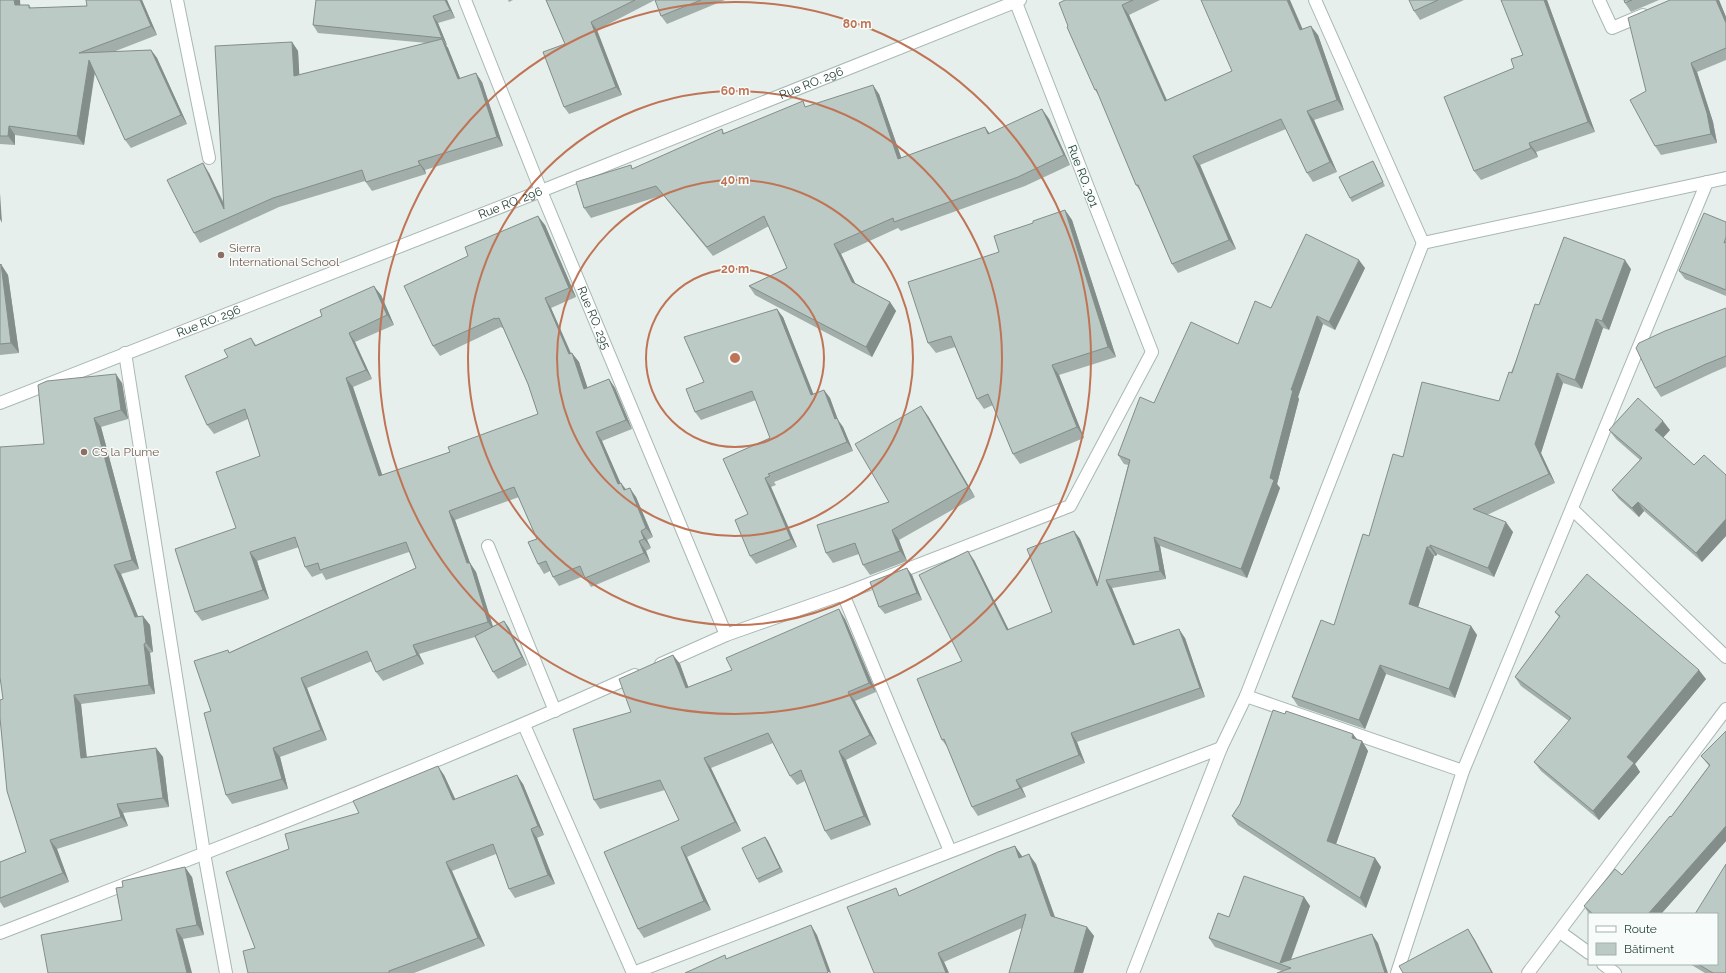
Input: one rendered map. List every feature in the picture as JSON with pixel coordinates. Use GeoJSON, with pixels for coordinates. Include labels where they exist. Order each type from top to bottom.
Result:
{"type":"FeatureCollection","features":[{"type":"Feature","properties":{"kind":"street"},"geometry":{"type":"LineString","coordinates":[[177,0],[209,158]]}},
{"type":"Feature","properties":{"kind":"street","name":"Rue RO. 295"},"geometry":{"type":"LineString","coordinates":[[465,0],[541,191],[726,635]]}},
{"type":"Feature","properties":{"kind":"street","name":"Rue RO. 296"},"geometry":{"type":"LineString","coordinates":[[0,403],[541,191],[1017,0]]}},
{"type":"Feature","properties":{"kind":"street","name":"Rue RO. 301"},"geometry":{"type":"LineString","coordinates":[[843,594],[1070,506],[1152,352],[1017,0]]}},
{"type":"Feature","properties":{"kind":"street"},"geometry":{"type":"LineString","coordinates":[[1133,973],[1221,748],[1246,696],[1423,243],[1315,0]]}},
{"type":"Feature","properties":{"kind":"street"},"geometry":{"type":"LineString","coordinates":[[1599,0],[1612,28],[1656,9]]}},
{"type":"Feature","properties":{"kind":"street"},"geometry":{"type":"LineString","coordinates":[[1423,243],[1726,178]]}},
{"type":"Feature","properties":{"kind":"street"},"geometry":{"type":"LineString","coordinates":[[1397,973],[1463,771],[1707,182]]}},
{"type":"Feature","properties":{"kind":"street"},"geometry":{"type":"LineString","coordinates":[[125,353],[204,853],[226,973]]}},
{"type":"Feature","properties":{"kind":"street"},"geometry":{"type":"LineString","coordinates":[[1572,509],[1726,657]]}},
{"type":"Feature","properties":{"kind":"street"},"geometry":{"type":"LineString","coordinates":[[488,546],[555,711]]}},
{"type":"Feature","properties":{"kind":"street"},"geometry":{"type":"LineString","coordinates":[[0,932],[204,853],[524,725],[726,635],[843,594],[950,851]]}},
{"type":"Feature","properties":{"kind":"street"},"geometry":{"type":"LineString","coordinates":[[1246,696],[1463,771]]}},
{"type":"Feature","properties":{"kind":"street"},"geometry":{"type":"LineString","coordinates":[[1528,973],[1726,709]]}},
{"type":"Feature","properties":{"kind":"street"},"geometry":{"type":"LineString","coordinates":[[524,725],[633,973],[1221,748]]}},
{"type":"Feature","properties":{"kind":"street"},"geometry":{"type":"LineString","coordinates":[[1560,932],[1588,953]]}},
{"type":"Feature","properties":{"kind":"street"},"geometry":{"type":"LineString","coordinates":[[1604,965],[1615,973]]}},
{"type":"Feature","properties":{"kind":"building"},"geometry":{"type":"Polygon","coordinates":[[[0,0],[14,0],[15,5],[29,5],[29,8],[87,6],[86,0],[140,0],[151,26],[79,53],[151,50],[181,115],[125,140],[89,60],[77,136],[9,126],[8,136],[0,136],[0,0]]]}},
{"type":"Feature","properties":{"kind":"building"},"geometry":{"type":"Polygon","coordinates":[[[316,0],[445,0],[450,10],[433,16],[442,38],[313,25],[316,0]]]}},
{"type":"Feature","properties":{"kind":"building"},"geometry":{"type":"Polygon","coordinates":[[[546,0],[635,0],[591,22],[616,87],[564,107],[543,52],[565,44],[546,0]]]}},
{"type":"Feature","properties":{"kind":"building"},"geometry":{"type":"Polygon","coordinates":[[[655,0],[701,0],[661,16],[655,0]]]}},
{"type":"Feature","properties":{"kind":"building"},"geometry":{"type":"Polygon","coordinates":[[[1065,0],[1133,0],[1122,5],[1165,101],[1232,71],[1201,0],[1287,0],[1300,30],[1311,26],[1337,100],[1307,111],[1330,162],[1307,173],[1281,119],[1193,156],[1229,240],[1172,264],[1138,185],[1136,185],[1096,89],[1095,90],[1067,27],[1068,26],[1059,3],[1065,0]]]}},
{"type":"Feature","properties":{"kind":"building"},"geometry":{"type":"Polygon","coordinates":[[[1409,0],[1438,0],[1414,11],[1409,0]]]}},
{"type":"Feature","properties":{"kind":"building"},"geometry":{"type":"Polygon","coordinates":[[[1501,0],[1544,0],[1588,122],[1529,143],[1531,148],[1474,171],[1444,97],[1514,68],[1511,59],[1523,55],[1501,0]]]}},
{"type":"Feature","properties":{"kind":"building"},"geometry":{"type":"Polygon","coordinates":[[[1624,0],[1632,0],[1625,3],[1624,0]]]}},
{"type":"Feature","properties":{"kind":"building"},"geometry":{"type":"Polygon","coordinates":[[[1670,0],[1716,0],[1726,23],[1726,48],[1691,63],[1707,113],[1711,134],[1655,146],[1630,100],[1646,91],[1628,18],[1670,0]]]}},
{"type":"Feature","properties":{"kind":"building"},"geometry":{"type":"Polygon","coordinates":[[[442,39],[458,79],[476,73],[497,137],[418,161],[420,165],[366,182],[362,170],[273,198],[194,233],[167,180],[203,163],[224,209],[215,46],[292,42],[294,76],[442,39]]]}},
{"type":"Feature","properties":{"kind":"building"},"geometry":{"type":"Polygon","coordinates":[[[873,85],[898,159],[985,127],[988,134],[1042,109],[1064,155],[1018,177],[894,222],[893,218],[834,244],[852,282],[890,302],[866,347],[749,286],[787,268],[764,216],[707,247],[656,186],[584,208],[576,182],[631,165],[632,169],[722,129],[723,134],[803,101],[805,107],[873,85]]]}},
{"type":"Feature","properties":{"kind":"building"},"geometry":{"type":"Polygon","coordinates":[[[1373,161],[1383,182],[1350,198],[1339,177],[1373,161]]]}},
{"type":"Feature","properties":{"kind":"building"},"geometry":{"type":"Polygon","coordinates":[[[1065,210],[1108,347],[1052,365],[1077,427],[1013,454],[988,394],[977,399],[951,336],[928,343],[908,282],[999,252],[994,236],[1033,223],[1033,221],[1065,210]]]}},
{"type":"Feature","properties":{"kind":"building"},"geometry":{"type":"Polygon","coordinates":[[[1704,213],[1726,222],[1726,237],[1724,243],[1726,242],[1726,290],[1679,271],[1704,213]]]}},
{"type":"Feature","properties":{"kind":"building"},"geometry":{"type":"Polygon","coordinates":[[[538,216],[569,288],[545,298],[569,354],[572,353],[584,389],[609,379],[626,420],[596,432],[618,484],[621,483],[624,490],[630,488],[646,528],[641,531],[644,539],[639,541],[644,553],[585,578],[580,566],[553,577],[546,561],[538,564],[528,542],[537,539],[514,487],[449,511],[467,563],[470,563],[488,622],[413,645],[417,655],[376,672],[367,651],[301,678],[321,730],[273,748],[282,779],[226,795],[204,713],[211,711],[194,661],[228,650],[229,653],[416,568],[406,542],[320,570],[318,563],[305,567],[295,537],[250,552],[263,590],[195,612],[175,549],[236,528],[216,472],[260,456],[245,409],[207,425],[185,376],[228,357],[224,350],[251,338],[255,346],[322,316],[320,310],[374,286],[387,315],[349,333],[366,370],[346,378],[379,476],[450,452],[448,447],[538,414],[528,384],[499,318],[495,318],[433,346],[404,286],[468,256],[465,247],[538,216]]]}},
{"type":"Feature","properties":{"kind":"building"},"geometry":{"type":"Polygon","coordinates":[[[1306,234],[1359,260],[1329,322],[1317,316],[1291,390],[1293,390],[1270,478],[1274,480],[1241,569],[1154,537],[1160,571],[1106,580],[1133,645],[1179,629],[1200,688],[1071,733],[1079,755],[1016,780],[1020,788],[972,807],[917,679],[962,661],[919,575],[968,551],[1007,630],[1052,612],[1027,549],[1074,531],[1097,586],[1130,460],[1118,455],[1140,397],[1154,403],[1191,322],[1238,344],[1255,301],[1271,308],[1306,234]]]}},
{"type":"Feature","properties":{"kind":"building"},"geometry":{"type":"Polygon","coordinates":[[[1564,237],[1625,260],[1602,321],[1596,319],[1575,380],[1557,373],[1535,444],[1549,474],[1473,509],[1506,522],[1488,568],[1430,545],[1430,547],[1427,547],[1409,604],[1471,626],[1449,689],[1380,665],[1359,720],[1292,697],[1321,620],[1334,625],[1363,534],[1369,536],[1393,454],[1403,457],[1422,382],[1499,401],[1509,372],[1512,373],[1535,304],[1539,305],[1564,237]]]}},
{"type":"Feature","properties":{"kind":"building"},"geometry":{"type":"Polygon","coordinates":[[[1,264],[11,343],[0,344],[0,265],[1,264]]]}},
{"type":"Feature","properties":{"kind":"building"},"geometry":{"type":"Polygon","coordinates":[[[1726,308],[1726,356],[1655,388],[1636,348],[1639,343],[1665,331],[1726,308]]]}},
{"type":"Feature","properties":{"kind":"building"},"geometry":{"type":"Polygon","coordinates":[[[777,309],[811,395],[824,390],[835,419],[837,418],[847,442],[768,474],[770,476],[765,478],[791,539],[750,556],[735,520],[748,514],[723,459],[770,438],[752,391],[695,412],[686,389],[704,382],[684,337],[777,309]]]}},
{"type":"Feature","properties":{"kind":"building"},"geometry":{"type":"Polygon","coordinates":[[[116,374],[121,410],[94,418],[132,560],[114,565],[135,617],[143,616],[146,643],[144,644],[149,685],[74,695],[81,758],[156,748],[163,798],[117,804],[121,817],[50,840],[63,873],[0,898],[0,862],[26,852],[7,791],[0,718],[0,700],[3,699],[0,677],[0,447],[44,444],[38,385],[47,381],[116,374]]]}},
{"type":"Feature","properties":{"kind":"building"},"geometry":{"type":"Polygon","coordinates":[[[1638,398],[1663,421],[1655,430],[1694,465],[1704,455],[1726,475],[1726,519],[1696,553],[1638,502],[1632,508],[1612,490],[1642,458],[1609,430],[1638,398]]]}},
{"type":"Feature","properties":{"kind":"building"},"geometry":{"type":"Polygon","coordinates":[[[921,406],[968,487],[892,530],[900,551],[863,565],[855,543],[826,553],[817,525],[889,502],[855,444],[921,406]]]}},
{"type":"Feature","properties":{"kind":"building"},"geometry":{"type":"Polygon","coordinates":[[[907,568],[917,593],[879,607],[870,582],[907,568]]]}},
{"type":"Feature","properties":{"kind":"building"},"geometry":{"type":"Polygon","coordinates":[[[1587,574],[1699,670],[1627,757],[1634,763],[1593,811],[1534,762],[1571,718],[1515,677],[1560,616],[1555,612],[1587,574]]]}},
{"type":"Feature","properties":{"kind":"building"},"geometry":{"type":"Polygon","coordinates":[[[839,609],[869,683],[848,692],[870,735],[839,751],[864,816],[825,831],[801,770],[790,776],[768,733],[704,758],[735,822],[681,847],[704,901],[638,929],[604,852],[679,820],[660,780],[594,800],[573,729],[631,712],[619,679],[673,655],[686,688],[732,670],[726,658],[839,609]]]}},
{"type":"Feature","properties":{"kind":"building"},"geometry":{"type":"Polygon","coordinates":[[[504,621],[522,657],[493,672],[475,636],[504,621]]]}},
{"type":"Feature","properties":{"kind":"building"},"geometry":{"type":"Polygon","coordinates":[[[1273,710],[1285,714],[1286,711],[1353,734],[1352,738],[1362,741],[1327,841],[1375,858],[1360,898],[1232,816],[1240,804],[1273,710]]]}},
{"type":"Feature","properties":{"kind":"building"},"geometry":{"type":"Polygon","coordinates":[[[1726,731],[1726,826],[1649,913],[1592,913],[1584,906],[1615,869],[1622,875],[1670,816],[1671,817],[1710,765],[1701,756],[1726,731]]]}},
{"type":"Feature","properties":{"kind":"building"},"geometry":{"type":"Polygon","coordinates":[[[438,766],[453,800],[517,775],[538,826],[531,829],[548,875],[509,889],[493,844],[446,862],[478,938],[389,971],[389,973],[248,973],[243,951],[255,948],[226,872],[289,849],[285,834],[359,813],[353,801],[438,766]]]}},
{"type":"Feature","properties":{"kind":"building"},"geometry":{"type":"Polygon","coordinates":[[[765,837],[780,868],[757,879],[742,848],[765,837]]]}},
{"type":"Feature","properties":{"kind":"building"},"geometry":{"type":"Polygon","coordinates":[[[1015,846],[1019,858],[1029,854],[1051,916],[1087,927],[1074,973],[1009,973],[1026,914],[938,953],[946,973],[874,973],[847,907],[896,888],[899,896],[998,852],[1015,846]]]}},
{"type":"Feature","properties":{"kind":"building"},"geometry":{"type":"Polygon","coordinates":[[[1726,864],[1726,973],[1713,973],[1700,965],[1718,965],[1718,913],[1696,913],[1726,864]]]}},
{"type":"Feature","properties":{"kind":"building"},"geometry":{"type":"Polygon","coordinates":[[[185,867],[197,925],[176,929],[187,973],[48,973],[41,935],[122,920],[116,888],[123,887],[122,881],[185,867]]]}},
{"type":"Feature","properties":{"kind":"building"},"geometry":{"type":"Polygon","coordinates":[[[1244,876],[1304,897],[1280,963],[1372,934],[1385,973],[1277,973],[1291,968],[1209,938],[1218,913],[1229,917],[1244,876]]]}},
{"type":"Feature","properties":{"kind":"building"},"geometry":{"type":"Polygon","coordinates":[[[811,925],[828,972],[827,973],[685,973],[725,955],[726,959],[811,925]]]}},
{"type":"Feature","properties":{"kind":"building"},"geometry":{"type":"Polygon","coordinates":[[[1468,929],[1492,973],[1403,973],[1399,966],[1468,929]]]}},
{"type":"Feature","properties":{"kind":"place","name":"Sierra International School"},"geometry":{"type":"Point","coordinates":[221,255]}},
{"type":"Feature","properties":{"kind":"place","name":"CS la Plume"},"geometry":{"type":"Point","coordinates":[84,452]}}]}
